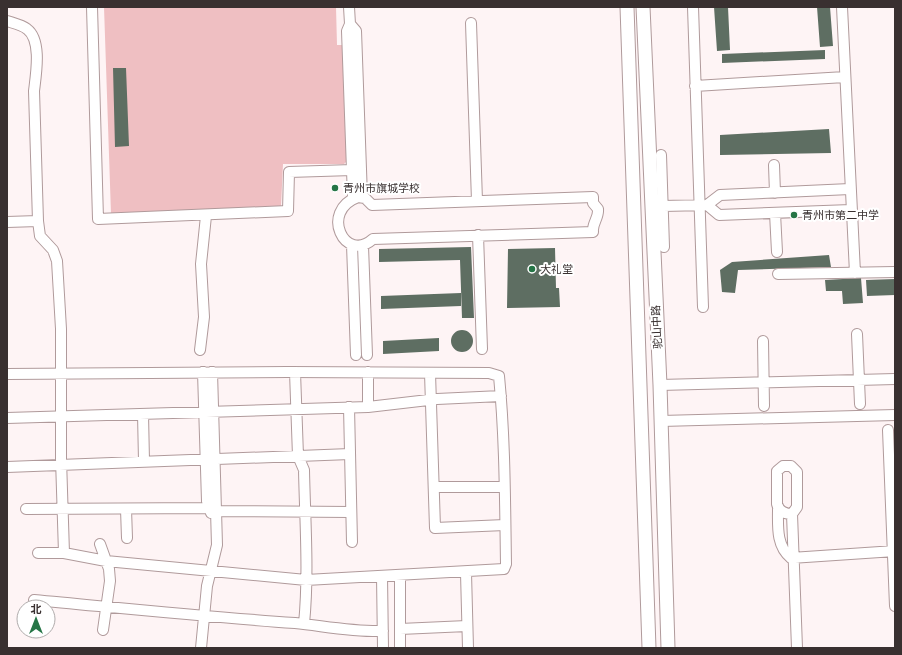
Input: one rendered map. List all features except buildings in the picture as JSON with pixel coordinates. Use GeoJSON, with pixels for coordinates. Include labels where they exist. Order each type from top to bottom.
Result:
{"type":"FeatureCollection","features":[{"type":"Feature","properties":{"kind":"main road","name":"驼山中路"},"geometry":{"type":"LineString","coordinates":[[627,7],[649,648]]}},
{"type":"Feature","properties":{"kind":"main road","name":"驼山中路"},"geometry":{"type":"LineString","coordinates":[[643,7],[660,386],[668,648]]}},
{"type":"Feature","properties":{"kind":"street"},"geometry":{"type":"LineString","coordinates":[[92,7],[98,219],[206,216],[288,211],[289,172],[352,170]]}},
{"type":"Feature","properties":{"kind":"street"},"geometry":{"type":"LineString","coordinates":[[349,7],[350,24],[347,31],[352,170],[357,198]]}},
{"type":"Feature","properties":{"kind":"street"},"geometry":{"type":"LineString","coordinates":[[693,7],[695,86],[704,205],[703,307]]}},
{"type":"Feature","properties":{"kind":"street"},"geometry":{"type":"LineString","coordinates":[[842,7],[855,273]]}},
{"type":"Feature","properties":{"kind":"street"},"geometry":{"type":"LineString","coordinates":[[7,21],[27,28],[36,41],[34,91],[38,221],[40,236],[52,250],[57,261],[62,373],[61,466],[64,553]]}},
{"type":"Feature","properties":{"kind":"street"},"geometry":{"type":"LineString","coordinates":[[471,23],[477,201]]}},
{"type":"Feature","properties":{"kind":"street"},"geometry":{"type":"LineString","coordinates":[[350,24],[356,31],[357,198]]}},
{"type":"Feature","properties":{"kind":"street"},"geometry":{"type":"LineString","coordinates":[[695,86],[845,77]]}},
{"type":"Feature","properties":{"kind":"street"},"geometry":{"type":"LineString","coordinates":[[661,155],[664,247]]}},
{"type":"Feature","properties":{"kind":"street"},"geometry":{"type":"LineString","coordinates":[[774,165],[775,193]]}},
{"type":"Feature","properties":{"kind":"street"},"geometry":{"type":"LineString","coordinates":[[663,206],[704,205],[720,195],[850,190]]}},
{"type":"Feature","properties":{"kind":"street"},"geometry":{"type":"LineString","coordinates":[[592,197],[593,203],[598,209],[598,215],[592,225],[593,232],[373,239],[363,246],[352,245],[340,234],[338,219],[343,205],[357,198],[372,205],[592,197]]}},
{"type":"Feature","properties":{"kind":"street"},"geometry":{"type":"LineString","coordinates":[[704,205],[719,214],[851,210]]}},
{"type":"Feature","properties":{"kind":"street"},"geometry":{"type":"LineString","coordinates":[[775,213],[776,252]]}},
{"type":"Feature","properties":{"kind":"street"},"geometry":{"type":"LineString","coordinates":[[200,350],[204,317],[201,264],[206,216]]}},
{"type":"Feature","properties":{"kind":"street"},"geometry":{"type":"LineString","coordinates":[[7,222],[38,221]]}},
{"type":"Feature","properties":{"kind":"street"},"geometry":{"type":"LineString","coordinates":[[478,235],[482,349]]}},
{"type":"Feature","properties":{"kind":"street"},"geometry":{"type":"LineString","coordinates":[[352,245],[356,355]]}},
{"type":"Feature","properties":{"kind":"street"},"geometry":{"type":"LineString","coordinates":[[363,246],[367,354]]}},
{"type":"Feature","properties":{"kind":"street"},"geometry":{"type":"LineString","coordinates":[[778,274],[895,272]]}},
{"type":"Feature","properties":{"kind":"street"},"geometry":{"type":"LineString","coordinates":[[355,315],[366,315]]}},
{"type":"Feature","properties":{"kind":"street"},"geometry":{"type":"LineString","coordinates":[[857,334],[860,404]]}},
{"type":"Feature","properties":{"kind":"street"},"geometry":{"type":"LineString","coordinates":[[763,341],[764,406]]}},
{"type":"Feature","properties":{"kind":"street"},"geometry":{"type":"LineString","coordinates":[[201,648],[203,617],[210,571],[217,551],[210,458],[208,372]]}},
{"type":"Feature","properties":{"kind":"street"},"geometry":{"type":"LineString","coordinates":[[295,372],[298,456],[304,470],[306,580],[308,590],[304,624]]}},
{"type":"Feature","properties":{"kind":"street"},"geometry":{"type":"LineString","coordinates":[[7,374],[368,372],[489,373],[499,376],[504,486],[506,564],[504,569],[466,573],[306,580],[106,561],[64,553],[38,553]]}},
{"type":"Feature","properties":{"kind":"street"},"geometry":{"type":"LineString","coordinates":[[368,372],[368,407]]}},
{"type":"Feature","properties":{"kind":"street"},"geometry":{"type":"LineString","coordinates":[[430,373],[435,528],[505,525]]}},
{"type":"Feature","properties":{"kind":"street"},"geometry":{"type":"LineString","coordinates":[[660,386],[895,379]]}},
{"type":"Feature","properties":{"kind":"street"},"geometry":{"type":"LineString","coordinates":[[7,418],[368,407],[431,400],[501,396]]}},
{"type":"Feature","properties":{"kind":"street"},"geometry":{"type":"LineString","coordinates":[[348,407],[352,542]]}},
{"type":"Feature","properties":{"kind":"street"},"geometry":{"type":"LineString","coordinates":[[143,414],[144,461]]}},
{"type":"Feature","properties":{"kind":"street"},"geometry":{"type":"LineString","coordinates":[[661,421],[895,415]]}},
{"type":"Feature","properties":{"kind":"street"},"geometry":{"type":"LineString","coordinates":[[888,430],[895,606]]}},
{"type":"Feature","properties":{"kind":"street"},"geometry":{"type":"LineString","coordinates":[[7,468],[210,458],[350,454]]}},
{"type":"Feature","properties":{"kind":"street"},"geometry":{"type":"LineString","coordinates":[[797,648],[794,557],[792,514],[797,507],[797,472],[790,466],[783,466],[777,471],[778,537],[787,555],[791,558],[794,557],[894,551]]}},
{"type":"Feature","properties":{"kind":"street"},"geometry":{"type":"LineString","coordinates":[[434,486],[504,486]]}},
{"type":"Feature","properties":{"kind":"street"},"geometry":{"type":"LineString","coordinates":[[26,509],[213,509],[351,512]]}},
{"type":"Feature","properties":{"kind":"street"},"geometry":{"type":"LineString","coordinates":[[126,509],[127,538]]}},
{"type":"Feature","properties":{"kind":"street"},"geometry":{"type":"LineString","coordinates":[[778,509],[786,514],[792,514]]}},
{"type":"Feature","properties":{"kind":"street"},"geometry":{"type":"LineString","coordinates":[[100,544],[106,561],[110,581],[103,630]]}},
{"type":"Feature","properties":{"kind":"street"},"geometry":{"type":"LineString","coordinates":[[466,573],[468,648]]}},
{"type":"Feature","properties":{"kind":"street"},"geometry":{"type":"LineString","coordinates":[[382,576],[383,648]]}},
{"type":"Feature","properties":{"kind":"street"},"geometry":{"type":"LineString","coordinates":[[400,576],[400,648]]}},
{"type":"Feature","properties":{"kind":"street"},"geometry":{"type":"LineString","coordinates":[[56,602],[203,617],[304,624],[364,632],[383,631]]}},
{"type":"Feature","properties":{"kind":"street"},"geometry":{"type":"LineString","coordinates":[[400,629],[467,626]]}},
{"type":"Feature","properties":{"kind":"shaded area"},"geometry":{"type":"Polygon","coordinates":[[[104,7],[336,7],[337,45],[344,45],[347,161],[344,164],[283,164],[281,206],[111,214],[104,7]]]}},
{"type":"Feature","properties":{"kind":"place","name":"青州市旗城学校"},"geometry":{"type":"Point","coordinates":[335,188]}},
{"type":"Feature","properties":{"kind":"place","name":"青州市第二中学"},"geometry":{"type":"Point","coordinates":[794,215]}},
{"type":"Feature","properties":{"kind":"place","name":"大礼堂"},"geometry":{"type":"Point","coordinates":[532,269]}}]}
